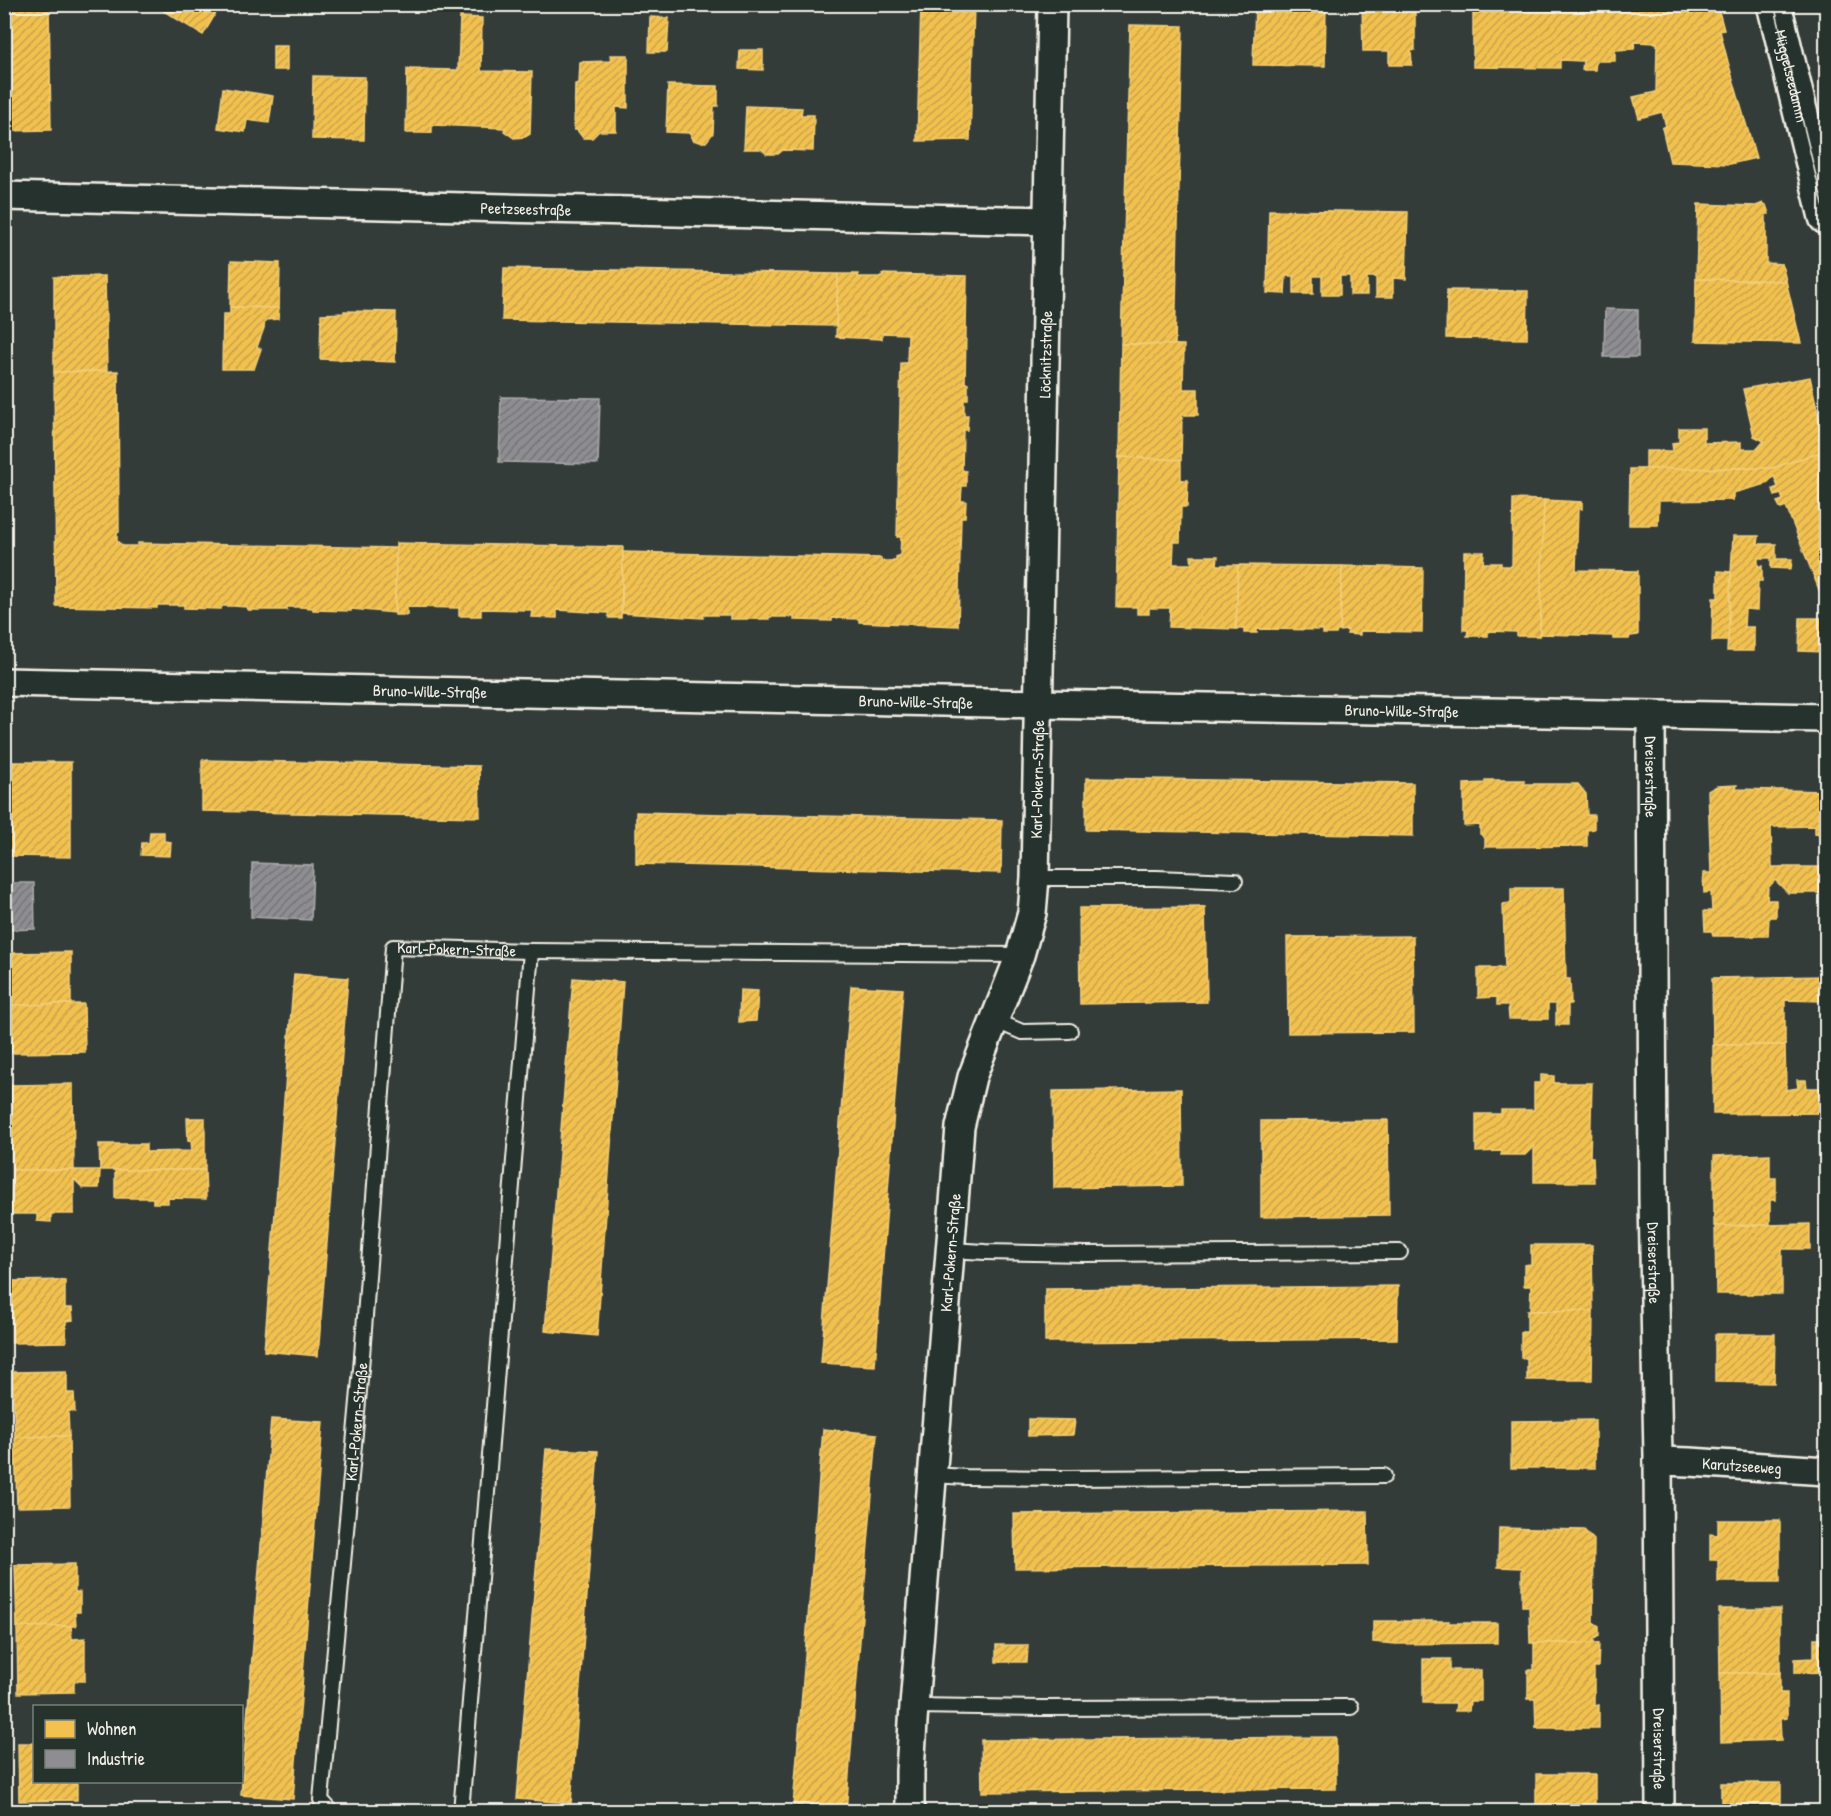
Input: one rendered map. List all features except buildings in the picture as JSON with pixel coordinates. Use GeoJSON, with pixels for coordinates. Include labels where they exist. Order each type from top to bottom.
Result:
{"type":"FeatureCollection","features":[{"type":"Feature","properties":{"kind":"main road","name":"Müggelseedamm"},"geometry":{"type":"LineString","coordinates":[[1774,4],[1827,217]]}},
{"type":"Feature","properties":{"kind":"street","name":"Löcknitzstraße"},"geometry":{"type":"LineString","coordinates":[[1039,704],[1052,4]]}},
{"type":"Feature","properties":{"kind":"street","name":"Peetzseestraße"},"geometry":{"type":"LineString","coordinates":[[4,196],[1048,221]]}},
{"type":"Feature","properties":{"kind":"street","name":"Bruno-Wille-Straße"},"geometry":{"type":"LineString","coordinates":[[4,682],[1827,718]]}},
{"type":"Feature","properties":{"kind":"street","name":"Karl-Pokern-Straße"},"geometry":{"type":"LineString","coordinates":[[910,1812],[914,1706],[960,1127],[972,1077],[1020,955],[1032,913],[1035,879],[1039,704]]}},
{"type":"Feature","properties":{"kind":"street","name":"Dreiserstraße"},"geometry":{"type":"LineString","coordinates":[[1651,715],[1653,1197],[1658,1461],[1660,1812]]}},
{"type":"Feature","properties":{"kind":"street","name":"Karutzseeweg"},"geometry":{"type":"LineString","coordinates":[[1658,1461],[1690,1461],[1827,1471]]}},
{"type":"Feature","properties":{"kind":"lane"},"geometry":{"type":"LineString","coordinates":[[1035,879],[1156,878],[1235,881]]}},
{"type":"Feature","properties":{"kind":"lane","name":"Karl-Pokern-Straße"},"geometry":{"type":"LineString","coordinates":[[332,1812],[321,1800],[361,1369],[393,947],[531,951],[461,1812]]}},
{"type":"Feature","properties":{"kind":"lane"},"geometry":{"type":"LineString","coordinates":[[531,951],[1020,955]]}},
{"type":"Feature","properties":{"kind":"lane"},"geometry":{"type":"LineString","coordinates":[[994,1020],[1022,1032],[1070,1031]]}},
{"type":"Feature","properties":{"kind":"lane"},"geometry":{"type":"LineString","coordinates":[[950,1250],[1085,1254],[1400,1252]]}},
{"type":"Feature","properties":{"kind":"lane"},"geometry":{"type":"LineString","coordinates":[[933,1475],[966,1478],[1384,1476]]}},
{"type":"Feature","properties":{"kind":"lane"},"geometry":{"type":"LineString","coordinates":[[914,1706],[1351,1707]]}},
{"type":"Feature","properties":{"kind":"tram line"},"geometry":{"type":"LineString","coordinates":[[1774,4],[1826,217]]}}]}
